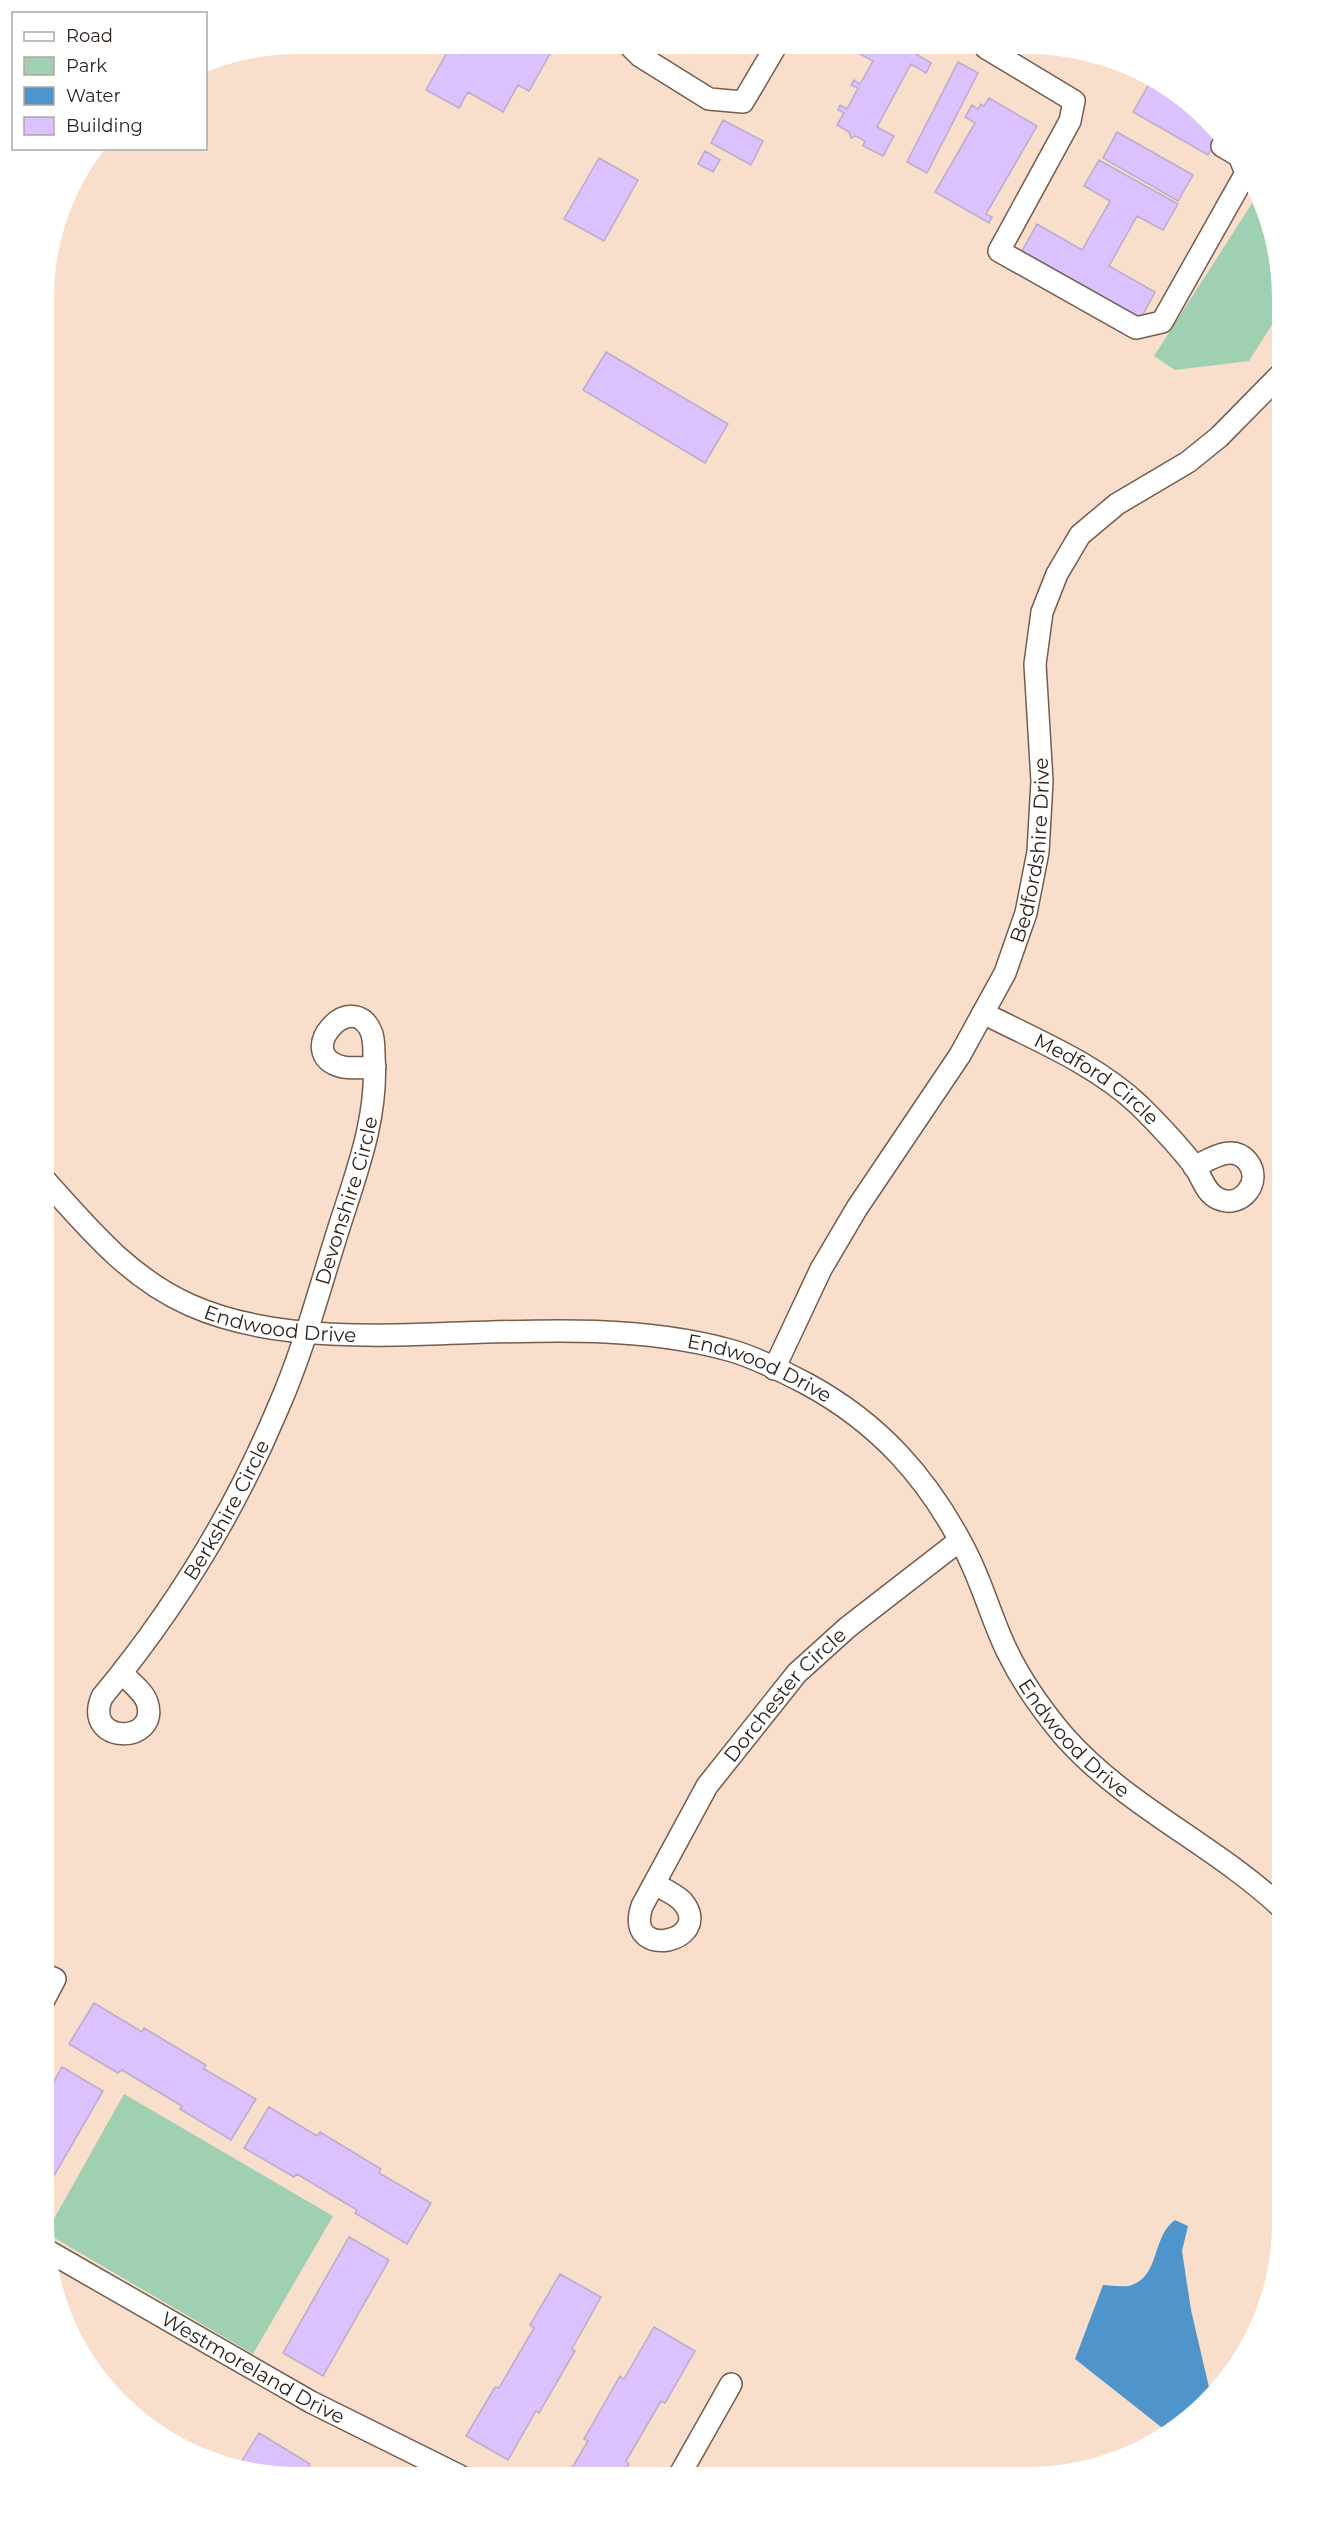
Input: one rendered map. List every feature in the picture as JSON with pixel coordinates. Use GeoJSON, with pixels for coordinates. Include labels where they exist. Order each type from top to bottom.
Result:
{"type":"FeatureCollection","features":[{"type":"Feature","properties":{"kind":"street"},"geometry":{"type":"LineString","coordinates":[[637,54],[708,99],[743,102],[771,54]]}},
{"type":"Feature","properties":{"kind":"street"},"geometry":{"type":"LineString","coordinates":[[996,54],[1074,101],[1070,121],[999,251],[1136,328],[1162,322],[1242,181]]}},
{"type":"Feature","properties":{"kind":"street","name":"Bedfordshire Drive"},"geometry":{"type":"LineString","coordinates":[[774,1369],[821,1269],[857,1208],[960,1055],[1005,973],[1026,913],[1038,852],[1042,781],[1035,664],[1042,612],[1057,574],[1080,535],[1117,504],[1188,462],[1219,437],[1272,383]]}},
{"type":"Feature","properties":{"kind":"street","name":"Medford Circle"},"geometry":{"type":"LineString","coordinates":[[983,1013],[1105,1078],[1139,1106],[1194,1167]]}},
{"type":"Feature","properties":{"kind":"street","name":"Devonshire Circle"},"geometry":{"type":"LineString","coordinates":[[305,1331],[364,1152],[373,1104],[375,1067]]}},
{"type":"Feature","properties":{"kind":"street","name":"Endwood Drive"},"geometry":{"type":"LineString","coordinates":[[54,1190],[124,1265],[187,1304],[231,1321],[349,1335],[616,1332],[679,1338],[723,1348],[807,1384],[885,1438],[939,1504],[959,1541],[1007,1650],[1023,1680],[1061,1732],[1097,1771],[1272,1901]]}},
{"type":"Feature","properties":{"kind":"street","name":"Berkshire Circle"},"geometry":{"type":"LineString","coordinates":[[122,1673],[167,1612],[237,1497],[279,1407],[305,1331]]}},
{"type":"Feature","properties":{"kind":"street","name":"Dorchester Circle"},"geometry":{"type":"LineString","coordinates":[[655,1884],[707,1786],[797,1673],[848,1628],[959,1541]]}},
{"type":"Feature","properties":{"kind":"street","name":"Westmoreland Drive"},"geometry":{"type":"LineString","coordinates":[[56,2256],[311,2402],[442,2467]]}},
{"type":"Feature","properties":{"kind":"street"},"geometry":{"type":"LineString","coordinates":[[684,2467],[731,2384]]}},
{"type":"Feature","properties":{"kind":"green space"},"geometry":{"type":"Polygon","coordinates":[[[1252,203],[1264,235],[1270,266],[1272,325],[1249,361],[1175,370],[1154,356],[1252,203]]]}},
{"type":"Feature","properties":{"kind":"green space"},"geometry":{"type":"Polygon","coordinates":[[[124,2094],[333,2216],[253,2354],[55,2238],[54,2219],[124,2094]]]}},
{"type":"Feature","properties":{"kind":"water"},"geometry":{"type":"Polygon","coordinates":[[[1175,2220],[1188,2226],[1182,2251],[1191,2310],[1209,2387],[1189,2407],[1162,2427],[1075,2359],[1103,2285],[1129,2286],[1141,2280],[1152,2264],[1168,2227],[1175,2220]]]}},
{"type":"Feature","properties":{"kind":"building"},"geometry":{"type":"Polygon","coordinates":[[[446,54],[550,54],[529,91],[518,85],[503,112],[468,92],[459,108],[426,90],[446,54]]]}},
{"type":"Feature","properties":{"kind":"building"},"geometry":{"type":"Polygon","coordinates":[[[860,54],[916,54],[931,63],[926,73],[911,64],[877,127],[894,136],[883,156],[863,146],[865,141],[856,136],[851,138],[849,132],[837,125],[844,113],[838,110],[840,105],[847,109],[858,88],[851,85],[854,80],[860,84],[873,61],[860,54]]]}},
{"type":"Feature","properties":{"kind":"building"},"geometry":{"type":"Polygon","coordinates":[[[958,62],[978,73],[927,173],[907,162],[958,62]]]}},
{"type":"Feature","properties":{"kind":"building"},"geometry":{"type":"Polygon","coordinates":[[[1148,86],[1177,104],[1216,141],[1208,155],[1133,112],[1148,86]]]}},
{"type":"Feature","properties":{"kind":"building"},"geometry":{"type":"Polygon","coordinates":[[[989,98],[1037,126],[986,214],[992,217],[989,223],[935,192],[975,123],[965,117],[972,105],[978,109],[981,104],[984,106],[989,98]]]}},
{"type":"Feature","properties":{"kind":"building"},"geometry":{"type":"Polygon","coordinates":[[[723,120],[763,141],[751,165],[711,143],[723,120]]]}},
{"type":"Feature","properties":{"kind":"building"},"geometry":{"type":"Polygon","coordinates":[[[1117,132],[1193,175],[1178,201],[1103,158],[1117,132]]]}},
{"type":"Feature","properties":{"kind":"building"},"geometry":{"type":"Polygon","coordinates":[[[705,151],[720,160],[713,172],[698,164],[705,151]]]}},
{"type":"Feature","properties":{"kind":"building"},"geometry":{"type":"Polygon","coordinates":[[[599,158],[638,180],[604,241],[564,219],[599,158]]]}},
{"type":"Feature","properties":{"kind":"building"},"geometry":{"type":"Polygon","coordinates":[[[1099,160],[1178,204],[1163,230],[1137,216],[1109,266],[1155,292],[1141,318],[1022,251],[1037,224],[1082,250],[1110,201],[1084,186],[1099,160]]]}},
{"type":"Feature","properties":{"kind":"building"},"geometry":{"type":"Polygon","coordinates":[[[606,352],[728,424],[705,463],[583,390],[606,352]]]}},
{"type":"Feature","properties":{"kind":"building"},"geometry":{"type":"Polygon","coordinates":[[[94,2003],[142,2032],[144,2028],[206,2065],[204,2069],[256,2099],[231,2140],[180,2109],[182,2106],[122,2070],[118,2073],[69,2044],[94,2003]]]}},
{"type":"Feature","properties":{"kind":"building"},"geometry":{"type":"Polygon","coordinates":[[[62,2067],[103,2091],[54,2176],[54,2082],[62,2067]]]}},
{"type":"Feature","properties":{"kind":"building"},"geometry":{"type":"Polygon","coordinates":[[[269,2107],[317,2136],[320,2132],[381,2169],[379,2173],[431,2203],[407,2244],[355,2213],[357,2210],[297,2174],[294,2177],[244,2148],[269,2107]]]}},
{"type":"Feature","properties":{"kind":"building"},"geometry":{"type":"Polygon","coordinates":[[[349,2237],[389,2260],[323,2376],[283,2353],[349,2237]]]}},
{"type":"Feature","properties":{"kind":"building"},"geometry":{"type":"Polygon","coordinates":[[[560,2274],[601,2297],[572,2349],[575,2351],[539,2413],[536,2411],[508,2460],[466,2436],[495,2387],[499,2388],[534,2328],[530,2325],[560,2274]]]}},
{"type":"Feature","properties":{"kind":"building"},"geometry":{"type":"Polygon","coordinates":[[[654,2327],[695,2351],[665,2403],[661,2401],[626,2461],[629,2464],[627,2467],[572,2467],[588,2441],[584,2439],[620,2376],[624,2379],[654,2327]]]}},
{"type":"Feature","properties":{"kind":"building"},"geometry":{"type":"Polygon","coordinates":[[[259,2433],[310,2464],[308,2467],[298,2467],[242,2460],[259,2433]]]}}]}
